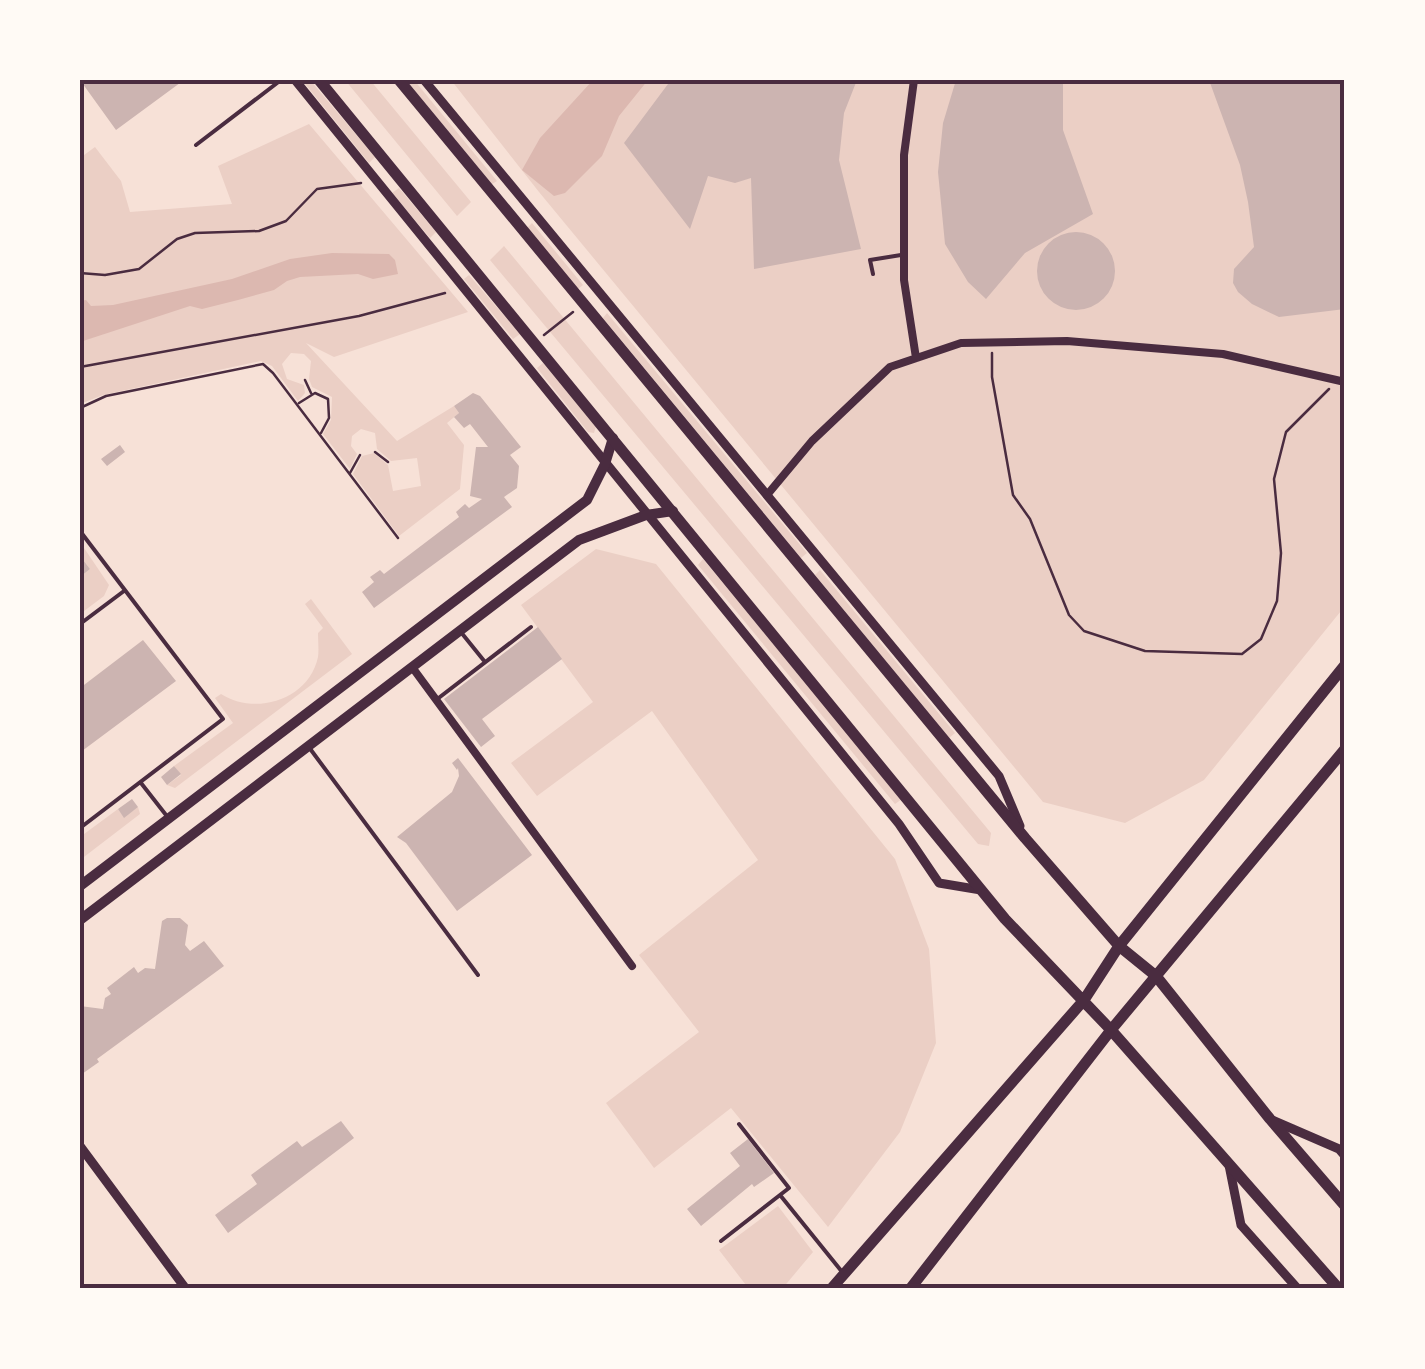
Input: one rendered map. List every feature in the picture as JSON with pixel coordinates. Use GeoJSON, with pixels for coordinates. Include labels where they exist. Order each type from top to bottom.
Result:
{"type":"FeatureCollection","features":[{"type":"Feature","properties":{"kind":"main road"},"geometry":{"type":"LineString","coordinates":[[319,80],[1005,919],[1084,1000],[1339,1289]]}},
{"type":"Feature","properties":{"kind":"main road"},"geometry":{"type":"LineString","coordinates":[[400,80],[956,756],[1119,946],[1156,976],[1270,1120],[1345,1206]]}},
{"type":"Feature","properties":{"kind":"main road"},"geometry":{"type":"LineString","coordinates":[[80,886],[587,500],[605,464],[612,438]]}},
{"type":"Feature","properties":{"kind":"main road"},"geometry":{"type":"LineString","coordinates":[[80,920],[579,540],[646,515],[672,512]]}},
{"type":"Feature","properties":{"kind":"main road"},"geometry":{"type":"LineString","coordinates":[[830,1289],[1084,1000],[1119,946],[1345,665]]}},
{"type":"Feature","properties":{"kind":"main road"},"geometry":{"type":"LineString","coordinates":[[910,1289],[1110,1030],[1345,749]]}},
{"type":"Feature","properties":{"kind":"street"},"geometry":{"type":"LineString","coordinates":[[294,80],[899,824],[939,883],[981,890]]}},
{"type":"Feature","properties":{"kind":"street"},"geometry":{"type":"LineString","coordinates":[[424,80],[998,776],[1025,838]]}},
{"type":"Feature","properties":{"kind":"street"},"geometry":{"type":"LineString","coordinates":[[914,80],[904,154],[904,280],[916,358]]}},
{"type":"Feature","properties":{"kind":"street"},"geometry":{"type":"LineString","coordinates":[[378,184],[394,172]]}},
{"type":"Feature","properties":{"kind":"street"},"geometry":{"type":"LineString","coordinates":[[766,495],[812,442],[890,367],[961,342],[1067,342],[1223,354],[1341,382]]}},
{"type":"Feature","properties":{"kind":"street"},"geometry":{"type":"LineString","coordinates":[[802,569],[817,556]]}},
{"type":"Feature","properties":{"kind":"street"},"geometry":{"type":"LineString","coordinates":[[412,668],[632,966]]}},
{"type":"Feature","properties":{"kind":"street"},"geometry":{"type":"LineString","coordinates":[[956,756],[972,744]]}},
{"type":"Feature","properties":{"kind":"street"},"geometry":{"type":"LineString","coordinates":[[899,824],[917,810]]}},
{"type":"Feature","properties":{"kind":"street"},"geometry":{"type":"LineString","coordinates":[[1270,1120],[1339,1149],[1345,1156]]}},
{"type":"Feature","properties":{"kind":"street"},"geometry":{"type":"LineString","coordinates":[[80,1146],[186,1289]]}},
{"type":"Feature","properties":{"kind":"street"},"geometry":{"type":"LineString","coordinates":[[1228,1162],[1240,1225],[1298,1289]]}},
{"type":"Feature","properties":{"kind":"lane"},"geometry":{"type":"LineString","coordinates":[[196,145],[281,80]]}},
{"type":"Feature","properties":{"kind":"lane"},"geometry":{"type":"LineString","coordinates":[[873,274],[870,260],[904,255]]}},
{"type":"Feature","properties":{"kind":"lane"},"geometry":{"type":"LineString","coordinates":[[80,531],[222,719],[80,828]]}},
{"type":"Feature","properties":{"kind":"lane"},"geometry":{"type":"LineString","coordinates":[[80,624],[125,590]]}},
{"type":"Feature","properties":{"kind":"lane"},"geometry":{"type":"LineString","coordinates":[[436,700],[531,627]]}},
{"type":"Feature","properties":{"kind":"lane"},"geometry":{"type":"LineString","coordinates":[[460,631],[485,662]]}},
{"type":"Feature","properties":{"kind":"lane"},"geometry":{"type":"LineString","coordinates":[[308,746],[478,975]]}},
{"type":"Feature","properties":{"kind":"lane"},"geometry":{"type":"LineString","coordinates":[[141,783],[169,819]]}},
{"type":"Feature","properties":{"kind":"lane"},"geometry":{"type":"LineString","coordinates":[[721,1241],[789,1188],[739,1124]]}},
{"type":"Feature","properties":{"kind":"lane"},"geometry":{"type":"LineString","coordinates":[[780,1195],[844,1273]]}},
{"type":"Feature","properties":{"kind":"path"},"geometry":{"type":"LineString","coordinates":[[80,273],[105,275],[139,270],[176,239],[195,233],[259,231],[286,222],[317,189],[378,184]]}},
{"type":"Feature","properties":{"kind":"path"},"geometry":{"type":"LineString","coordinates":[[80,367],[358,316],[445,293]]}},
{"type":"Feature","properties":{"kind":"path"},"geometry":{"type":"LineString","coordinates":[[542,337],[572,313]]}},
{"type":"Feature","properties":{"kind":"path"},"geometry":{"type":"LineString","coordinates":[[992,342],[992,376],[1014,495],[1030,520],[1069,615],[1084,631],[1145,651],[1242,654],[1261,639],[1277,601],[1280,553],[1274,479],[1286,432],[1341,382]]}},
{"type":"Feature","properties":{"kind":"path"},"geometry":{"type":"LineString","coordinates":[[80,408],[106,396],[263,364],[398,538]]}},
{"type":"Feature","properties":{"kind":"path"},"geometry":{"type":"LineString","coordinates":[[305,380],[312,394]]}},
{"type":"Feature","properties":{"kind":"path"},"geometry":{"type":"LineString","coordinates":[[297,404],[312,394],[324,395],[330,403],[329,418],[320,435]]}},
{"type":"Feature","properties":{"kind":"path"},"geometry":{"type":"LineString","coordinates":[[375,452],[388,462]]}},
{"type":"Feature","properties":{"kind":"path"},"geometry":{"type":"LineString","coordinates":[[349,474],[360,455]]}},
{"type":"Feature","properties":{"kind":"shaded area"},"geometry":{"type":"Polygon","coordinates":[[[302,80],[310,80],[375,157],[369,163],[302,80]]]}},
{"type":"Feature","properties":{"kind":"shaded area"},"geometry":{"type":"Polygon","coordinates":[[[345,80],[370,80],[471,202],[457,216],[345,80]]]}},
{"type":"Feature","properties":{"kind":"shaded area"},"geometry":{"type":"Polygon","coordinates":[[[406,80],[414,80],[497,181],[492,184],[406,80]]]}},
{"type":"Feature","properties":{"kind":"shaded area"},"geometry":{"type":"Polygon","coordinates":[[[451,80],[1345,80],[1345,606],[1204,780],[1125,823],[1043,802],[451,80]]]}},
{"type":"Feature","properties":{"kind":"shaded area"},"geometry":{"type":"Polygon","coordinates":[[[593,80],[648,80],[619,116],[602,156],[565,193],[554,196],[522,170],[540,138],[593,80]]]}},
{"type":"Feature","properties":{"kind":"shaded area"},"geometry":{"type":"Polygon","coordinates":[[[309,124],[468,312],[334,357],[306,343],[397,441],[454,406],[459,413],[447,423],[464,445],[460,489],[399,536],[353,474],[362,456],[374,453],[388,465],[393,491],[421,486],[417,458],[391,461],[377,449],[375,433],[361,429],[352,436],[351,446],[357,454],[350,469],[323,434],[331,420],[332,397],[312,387],[311,361],[304,354],[291,353],[282,364],[287,379],[304,385],[305,393],[298,401],[272,366],[261,361],[103,395],[80,404],[80,158],[95,147],[121,181],[130,212],[232,204],[218,166],[309,124]]]}},
{"type":"Feature","properties":{"kind":"shaded area"},"geometry":{"type":"Polygon","coordinates":[[[399,188],[436,232],[430,238],[392,193],[399,188]]]}},
{"type":"Feature","properties":{"kind":"shaded area"},"geometry":{"type":"Polygon","coordinates":[[[532,223],[583,285],[578,289],[527,228],[532,223]]]}},
{"type":"Feature","properties":{"kind":"shaded area"},"geometry":{"type":"Polygon","coordinates":[[[504,246],[991,833],[989,846],[978,844],[490,260],[504,246]]]}},
{"type":"Feature","properties":{"kind":"shaded area"},"geometry":{"type":"Polygon","coordinates":[[[332,253],[389,254],[395,260],[398,274],[373,279],[358,274],[300,277],[274,290],[202,309],[190,306],[80,342],[80,301],[86,300],[91,306],[113,305],[232,279],[290,259],[332,253]]]}},
{"type":"Feature","properties":{"kind":"shaded area"},"geometry":{"type":"Polygon","coordinates":[[[469,275],[520,334],[513,339],[464,279],[469,275]]]}},
{"type":"Feature","properties":{"kind":"shaded area"},"geometry":{"type":"Polygon","coordinates":[[[607,313],[807,553],[801,558],[603,318],[607,313]]]}},
{"type":"Feature","properties":{"kind":"shaded area"},"geometry":{"type":"Polygon","coordinates":[[[543,363],[596,426],[594,433],[588,432],[537,368],[543,363]]]}},
{"type":"Feature","properties":{"kind":"shaded area"},"geometry":{"type":"Polygon","coordinates":[[[80,542],[109,585],[104,596],[80,614],[80,577],[90,569],[80,556],[80,542]]]}},
{"type":"Feature","properties":{"kind":"shaded area"},"geometry":{"type":"Polygon","coordinates":[[[596,549],[656,564],[895,859],[929,949],[936,1043],[900,1132],[828,1227],[731,1108],[654,1168],[606,1103],[699,1032],[639,955],[758,860],[652,711],[537,796],[511,763],[593,702],[521,605],[596,549]]]}},
{"type":"Feature","properties":{"kind":"shaded area"},"geometry":{"type":"Polygon","coordinates":[[[703,559],[902,799],[895,804],[698,565],[703,559]]]}},
{"type":"Feature","properties":{"kind":"shaded area"},"geometry":{"type":"Polygon","coordinates":[[[820,570],[955,733],[949,738],[815,575],[820,570]]]}},
{"type":"Feature","properties":{"kind":"shaded area"},"geometry":{"type":"Polygon","coordinates":[[[311,599],[352,654],[175,788],[167,785],[181,775],[174,766],[233,723],[215,698],[221,694],[249,704],[264,703],[279,700],[304,684],[313,672],[318,657],[318,633],[323,628],[305,604],[311,599]]]}},
{"type":"Feature","properties":{"kind":"shaded area"},"geometry":{"type":"Polygon","coordinates":[[[138,807],[140,814],[80,860],[80,837],[118,809],[124,817],[138,807]]]}},
{"type":"Feature","properties":{"kind":"shaded area"},"geometry":{"type":"Polygon","coordinates":[[[778,1206],[813,1252],[782,1289],[749,1289],[719,1250],[778,1206]]]}},
{"type":"Feature","properties":{"kind":"building"},"geometry":{"type":"Polygon","coordinates":[[[80,80],[184,80],[116,130],[80,80]]]}},
{"type":"Feature","properties":{"kind":"building"},"geometry":{"type":"Polygon","coordinates":[[[671,80],[857,80],[844,113],[839,160],[861,249],[754,269],[751,178],[735,183],[708,176],[690,229],[624,143],[671,80]]]}},
{"type":"Feature","properties":{"kind":"building"},"geometry":{"type":"Polygon","coordinates":[[[956,80],[1052,80],[1063,84],[1063,130],[1093,214],[1025,253],[986,299],[968,282],[945,244],[938,172],[943,123],[956,80]]]}},
{"type":"Feature","properties":{"kind":"building"},"geometry":{"type":"Polygon","coordinates":[[[1209,80],[1345,80],[1345,309],[1279,317],[1238,292],[1233,283],[1234,269],[1254,247],[1248,202],[1240,165],[1209,80]]]}},
{"type":"Feature","properties":{"kind":"building"},"geometry":{"type":"Polygon","coordinates":[[[1076,232],[1091,235],[1103,244],[1112,256],[1112,286],[1103,298],[1091,307],[1076,310],[1061,307],[1049,298],[1040,286],[1037,271],[1040,256],[1049,244],[1061,235],[1076,232]]]}},
{"type":"Feature","properties":{"kind":"building"},"geometry":{"type":"Polygon","coordinates":[[[473,393],[480,396],[521,447],[510,455],[519,466],[517,488],[504,497],[512,507],[374,608],[362,592],[374,582],[370,577],[380,570],[384,574],[459,517],[456,512],[465,504],[469,508],[482,499],[470,496],[476,447],[488,447],[470,424],[464,428],[454,417],[459,413],[454,406],[473,393]]]}},
{"type":"Feature","properties":{"kind":"building"},"geometry":{"type":"Polygon","coordinates":[[[120,445],[125,452],[107,466],[101,459],[120,445]]]}},
{"type":"Feature","properties":{"kind":"building"},"geometry":{"type":"Polygon","coordinates":[[[80,556],[90,569],[80,577],[80,556]]]}},
{"type":"Feature","properties":{"kind":"building"},"geometry":{"type":"Polygon","coordinates":[[[538,627],[562,659],[482,719],[495,736],[481,747],[444,699],[538,627]]]}},
{"type":"Feature","properties":{"kind":"building"},"geometry":{"type":"Polygon","coordinates":[[[143,640],[176,681],[82,751],[80,688],[143,640]]]}},
{"type":"Feature","properties":{"kind":"building"},"geometry":{"type":"Polygon","coordinates":[[[458,758],[532,855],[457,911],[406,843],[397,837],[452,792],[459,776],[452,763],[458,758]]]}},
{"type":"Feature","properties":{"kind":"building"},"geometry":{"type":"Polygon","coordinates":[[[174,766],[181,774],[167,785],[161,777],[174,766]]]}},
{"type":"Feature","properties":{"kind":"building"},"geometry":{"type":"Polygon","coordinates":[[[132,799],[138,807],[124,818],[118,809],[132,799]]]}},
{"type":"Feature","properties":{"kind":"building"},"geometry":{"type":"Polygon","coordinates":[[[180,918],[188,925],[185,945],[190,951],[204,941],[224,966],[82,1074],[80,1006],[103,1009],[105,998],[111,994],[107,988],[134,967],[138,973],[145,968],[155,969],[162,921],[180,918]]]}},
{"type":"Feature","properties":{"kind":"building"},"geometry":{"type":"Polygon","coordinates":[[[341,1121],[354,1138],[228,1233],[215,1215],[257,1184],[251,1175],[297,1141],[302,1147],[341,1121]]]}},
{"type":"Feature","properties":{"kind":"building"},"geometry":{"type":"Polygon","coordinates":[[[748,1139],[774,1173],[754,1187],[752,1184],[701,1226],[687,1209],[740,1166],[730,1153],[748,1139]]]}}]}
